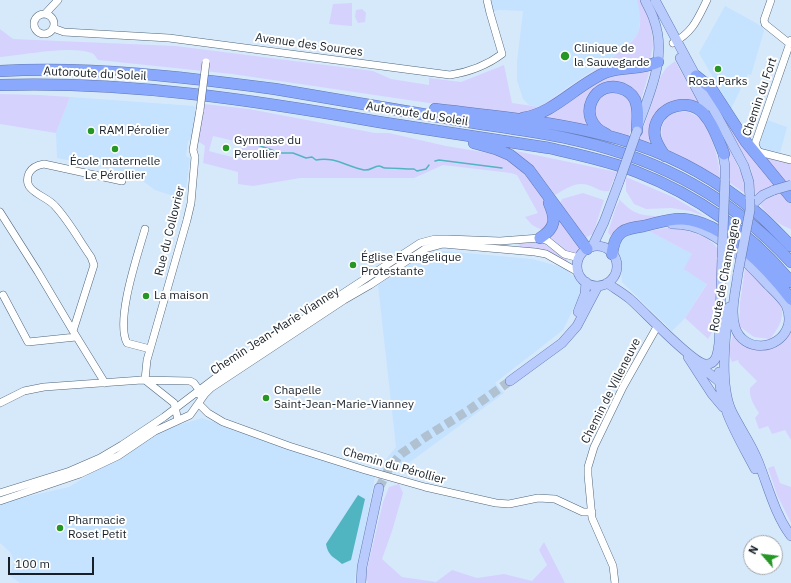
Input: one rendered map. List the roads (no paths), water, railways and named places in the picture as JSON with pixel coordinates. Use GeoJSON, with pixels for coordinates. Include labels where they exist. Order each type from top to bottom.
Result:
{"type":"FeatureCollection","features":[{"type":"Feature","properties":{"kind":"highway"},"geometry":{"type":"LineString","coordinates":[[515,119],[528,117],[542,112],[606,73],[648,66],[658,62]]}},
{"type":"Feature","properties":{"kind":"highway","name":"Autoroute du Soleil"},"geometry":{"type":"LineString","coordinates":[[0,71],[57,70],[167,76],[275,90],[578,140],[640,158],[693,184],[725,203],[758,230],[791,262]]}},
{"type":"Feature","properties":{"kind":"highway"},"geometry":{"type":"LineString","coordinates":[[696,76],[711,88],[746,142],[764,166],[791,197]]}},
{"type":"Feature","properties":{"kind":"highway","name":"Autoroute du Soleil"},"geometry":{"type":"LineString","coordinates":[[0,85],[70,85],[167,91],[241,100],[549,148],[602,161],[636,172],[665,184],[714,213],[752,243],[775,264],[791,282]]}},
{"type":"Feature","properties":{"kind":"highway"},"geometry":{"type":"LineString","coordinates":[[613,138],[597,129],[591,121],[589,114],[590,104],[594,97],[600,91],[608,88],[621,88],[633,97],[638,110],[637,131]]}},
{"type":"Feature","properties":{"kind":"highway"},"geometry":{"type":"LineString","coordinates":[[379,107],[396,104],[515,119],[559,126],[639,145],[665,156],[718,184],[765,220],[791,246]]}},
{"type":"Feature","properties":{"kind":"highway"},"geometry":{"type":"LineString","coordinates":[[665,156],[656,142],[656,125],[665,111],[672,107],[684,105],[695,108],[703,113],[714,130],[724,154]]}},
{"type":"Feature","properties":{"kind":"highway"},"geometry":{"type":"LineString","coordinates":[[380,122],[404,129],[467,141],[496,149],[510,155],[529,170],[589,248]]}},
{"type":"Feature","properties":{"kind":"highway"},"geometry":{"type":"LineString","coordinates":[[540,238],[549,231],[554,215],[542,187]]}},
{"type":"Feature","properties":{"kind":"highway"},"geometry":{"type":"LineString","coordinates":[[612,254],[615,242],[620,233],[627,229],[665,220],[692,220],[711,226],[730,239],[752,257],[791,299]]}},
{"type":"Feature","properties":{"kind":"highway"},"geometry":{"type":"LineString","coordinates":[[765,220],[791,234]]}},
{"type":"Feature","properties":{"kind":"main road"},"geometry":{"type":"LineString","coordinates":[[606,282],[593,286],[586,282],[578,272],[577,266],[579,258],[589,248],[604,222],[656,76],[658,62],[658,35],[654,20],[645,0]]}},
{"type":"Feature","properties":{"kind":"main road"},"geometry":{"type":"LineString","coordinates":[[650,0],[675,42]]}},
{"type":"Feature","properties":{"kind":"main road"},"geometry":{"type":"LineString","coordinates":[[655,0],[675,42]]}},
{"type":"Feature","properties":{"kind":"main road","name":"Route de Champagne"},"geometry":{"type":"LineString","coordinates":[[675,42],[696,76],[746,171],[752,204],[738,273],[730,302],[725,341],[725,374],[731,409],[757,459],[774,504]]}},
{"type":"Feature","properties":{"kind":"main road","name":"Route de Champagne"},"geometry":{"type":"LineString","coordinates":[[675,42],[681,62],[715,125],[720,137],[724,154],[725,180],[719,343],[720,393],[724,408],[791,536]]}},
{"type":"Feature","properties":{"kind":"main road"},"geometry":{"type":"LineString","coordinates":[[752,204],[763,195],[791,185]]}},
{"type":"Feature","properties":{"kind":"main road"},"geometry":{"type":"LineString","coordinates":[[649,225],[676,224],[701,230],[713,236],[745,262],[780,298],[788,309],[789,319],[786,330],[781,337],[772,344],[765,346],[753,345],[742,339],[737,331],[734,322],[734,303],[738,273]]}},
{"type":"Feature","properties":{"kind":"main road"},"geometry":{"type":"LineString","coordinates":[[510,381],[562,343],[570,335],[616,266],[612,254],[602,248],[589,248]]}},
{"type":"Feature","properties":{"kind":"main road"},"geometry":{"type":"LineString","coordinates":[[536,362],[560,338],[571,324],[582,304],[586,282]]}},
{"type":"Feature","properties":{"kind":"main road"},"geometry":{"type":"LineString","coordinates":[[606,282],[628,297],[683,349],[700,362],[708,364],[715,359],[719,343]]}},
{"type":"Feature","properties":{"kind":"main road"},"geometry":{"type":"LineString","coordinates":[[683,349],[698,370],[712,394],[724,408]]}},
{"type":"Feature","properties":{"kind":"main road"},"geometry":{"type":"LineString","coordinates":[[700,362],[704,369],[719,381],[728,398]]}},
{"type":"Feature","properties":{"kind":"main road"},"geometry":{"type":"LineString","coordinates":[[361,582],[362,567],[379,488]]}},
{"type":"Feature","properties":{"kind":"street"},"geometry":{"type":"LineString","coordinates":[[53,28],[53,19],[45,14],[58,0]]}},
{"type":"Feature","properties":{"kind":"street","name":"Avenue des Sources"},"geometry":{"type":"LineString","coordinates":[[45,14],[41,14],[35,18],[33,25],[38,34],[49,34],[53,28],[64,32],[198,41],[450,75],[480,68],[502,54],[487,0]]}},
{"type":"Feature","properties":{"kind":"street"},"geometry":{"type":"LineString","coordinates":[[675,42],[692,28],[707,0]]}},
{"type":"Feature","properties":{"kind":"street"},"geometry":{"type":"LineString","coordinates":[[771,0],[764,20],[765,24],[790,42]]}},
{"type":"Feature","properties":{"kind":"street","name":"Chemin du Fort"},"geometry":{"type":"LineString","coordinates":[[790,42],[755,144],[756,149],[760,152],[791,160]]}},
{"type":"Feature","properties":{"kind":"street","name":"Rue du Collovrier"},"geometry":{"type":"LineString","coordinates":[[145,380],[147,360],[189,209],[194,177],[195,157],[193,150],[206,62]]}},
{"type":"Feature","properties":{"kind":"street"},"geometry":{"type":"LineString","coordinates":[[75,334],[94,265],[91,257],[54,204],[32,190],[27,180],[30,172],[36,166],[44,164],[122,181]]}},
{"type":"Feature","properties":{"kind":"street"},"geometry":{"type":"LineString","coordinates":[[0,212],[105,383]]}},
{"type":"Feature","properties":{"kind":"street"},"geometry":{"type":"LineString","coordinates":[[145,229],[125,303],[123,336],[127,343],[150,349]]}},
{"type":"Feature","properties":{"kind":"street","name":"Chemin Jean-Marie Vianney"},"geometry":{"type":"LineString","coordinates":[[60,479],[122,445],[287,329],[413,247],[435,239],[463,238],[500,241],[540,238]]}},
{"type":"Feature","properties":{"kind":"street"},"geometry":{"type":"LineString","coordinates":[[540,238],[548,241],[564,254],[579,258]]}},
{"type":"Feature","properties":{"kind":"street","name":"Chemin Jean-Marie Vianney"},"geometry":{"type":"LineString","coordinates":[[0,493],[60,479],[92,469],[118,456],[155,431],[190,415],[211,388],[344,300],[419,252],[439,244],[546,254],[578,272]]}},
{"type":"Feature","properties":{"kind":"street"},"geometry":{"type":"LineString","coordinates":[[383,276],[383,273],[388,268],[388,264]]}},
{"type":"Feature","properties":{"kind":"street"},"geometry":{"type":"LineString","coordinates":[[3,295],[28,342],[75,334]]}},
{"type":"Feature","properties":{"kind":"street","name":"Chemin de Villeneuve"},"geometry":{"type":"LineString","coordinates":[[615,583],[613,566],[607,549],[592,518],[588,475],[591,457],[623,387],[658,325]]}},
{"type":"Feature","properties":{"kind":"street"},"geometry":{"type":"LineString","coordinates":[[145,380],[174,402],[178,420]]}},
{"type":"Feature","properties":{"kind":"street"},"geometry":{"type":"LineString","coordinates":[[0,403],[24,391],[44,387],[145,380],[190,381],[194,383],[199,390],[199,404]]}},
{"type":"Feature","properties":{"kind":"street","name":"Chemin du Pérollier"},"geometry":{"type":"LineString","coordinates":[[199,404],[208,413],[223,422],[289,446],[425,487],[496,503],[517,503],[546,498],[563,502],[583,512],[592,512]]}},
{"type":"Feature","properties":{"kind":"street","name":"Chemin Jean-Marie Vianney"},"geometry":{"type":"LineString","coordinates":[[0,500],[51,481]]}},
{"type":"Feature","properties":{"kind":"water"},"geometry":{"type":"Polygon","coordinates":[[[358,495],[365,499],[351,560],[342,564],[330,554],[326,544],[358,495]]]}},
{"type":"Feature","properties":{"kind":"waterway"},"geometry":{"type":"LineString","coordinates":[[245,140],[250,140],[255,144],[280,153],[293,153],[306,158],[312,157],[316,160],[329,159],[364,170],[379,166],[385,168],[414,169],[417,171],[426,169],[429,165]]}},
{"type":"Feature","properties":{"kind":"waterway"},"geometry":{"type":"LineString","coordinates":[[435,161],[439,160],[502,168]]}},
{"type":"Feature","properties":{"kind":"tunnel"},"geometry":{"type":"LineString","coordinates":[[379,488],[388,470],[401,454],[469,410],[510,381]]}},
{"type":"Feature","properties":{"kind":"place","name":"Clinique de la Sauvegarde"},"geometry":{"type":"Point","coordinates":[565,56]}},
{"type":"Feature","properties":{"kind":"place","name":"Rosa Parks"},"geometry":{"type":"Point","coordinates":[718,69]}},
{"type":"Feature","properties":{"kind":"place","name":"RAM Pérolier"},"geometry":{"type":"Point","coordinates":[91,131]}},
{"type":"Feature","properties":{"kind":"place","name":"Gymnase du Perollier"},"geometry":{"type":"Point","coordinates":[226,148]}},
{"type":"Feature","properties":{"kind":"place","name":"École maternelle Le Pérollier"},"geometry":{"type":"Point","coordinates":[115,149]}},
{"type":"Feature","properties":{"kind":"place","name":"Église Evangelique Protestante"},"geometry":{"type":"Point","coordinates":[353,265]}},
{"type":"Feature","properties":{"kind":"place","name":"La maison"},"geometry":{"type":"Point","coordinates":[146,296]}},
{"type":"Feature","properties":{"kind":"place","name":"Chapelle Saint-Jean-Marie-Vianney"},"geometry":{"type":"Point","coordinates":[266,398]}},
{"type":"Feature","properties":{"kind":"place","name":"Pharmacie Roset Petit"},"geometry":{"type":"Point","coordinates":[60,528]}}]}
